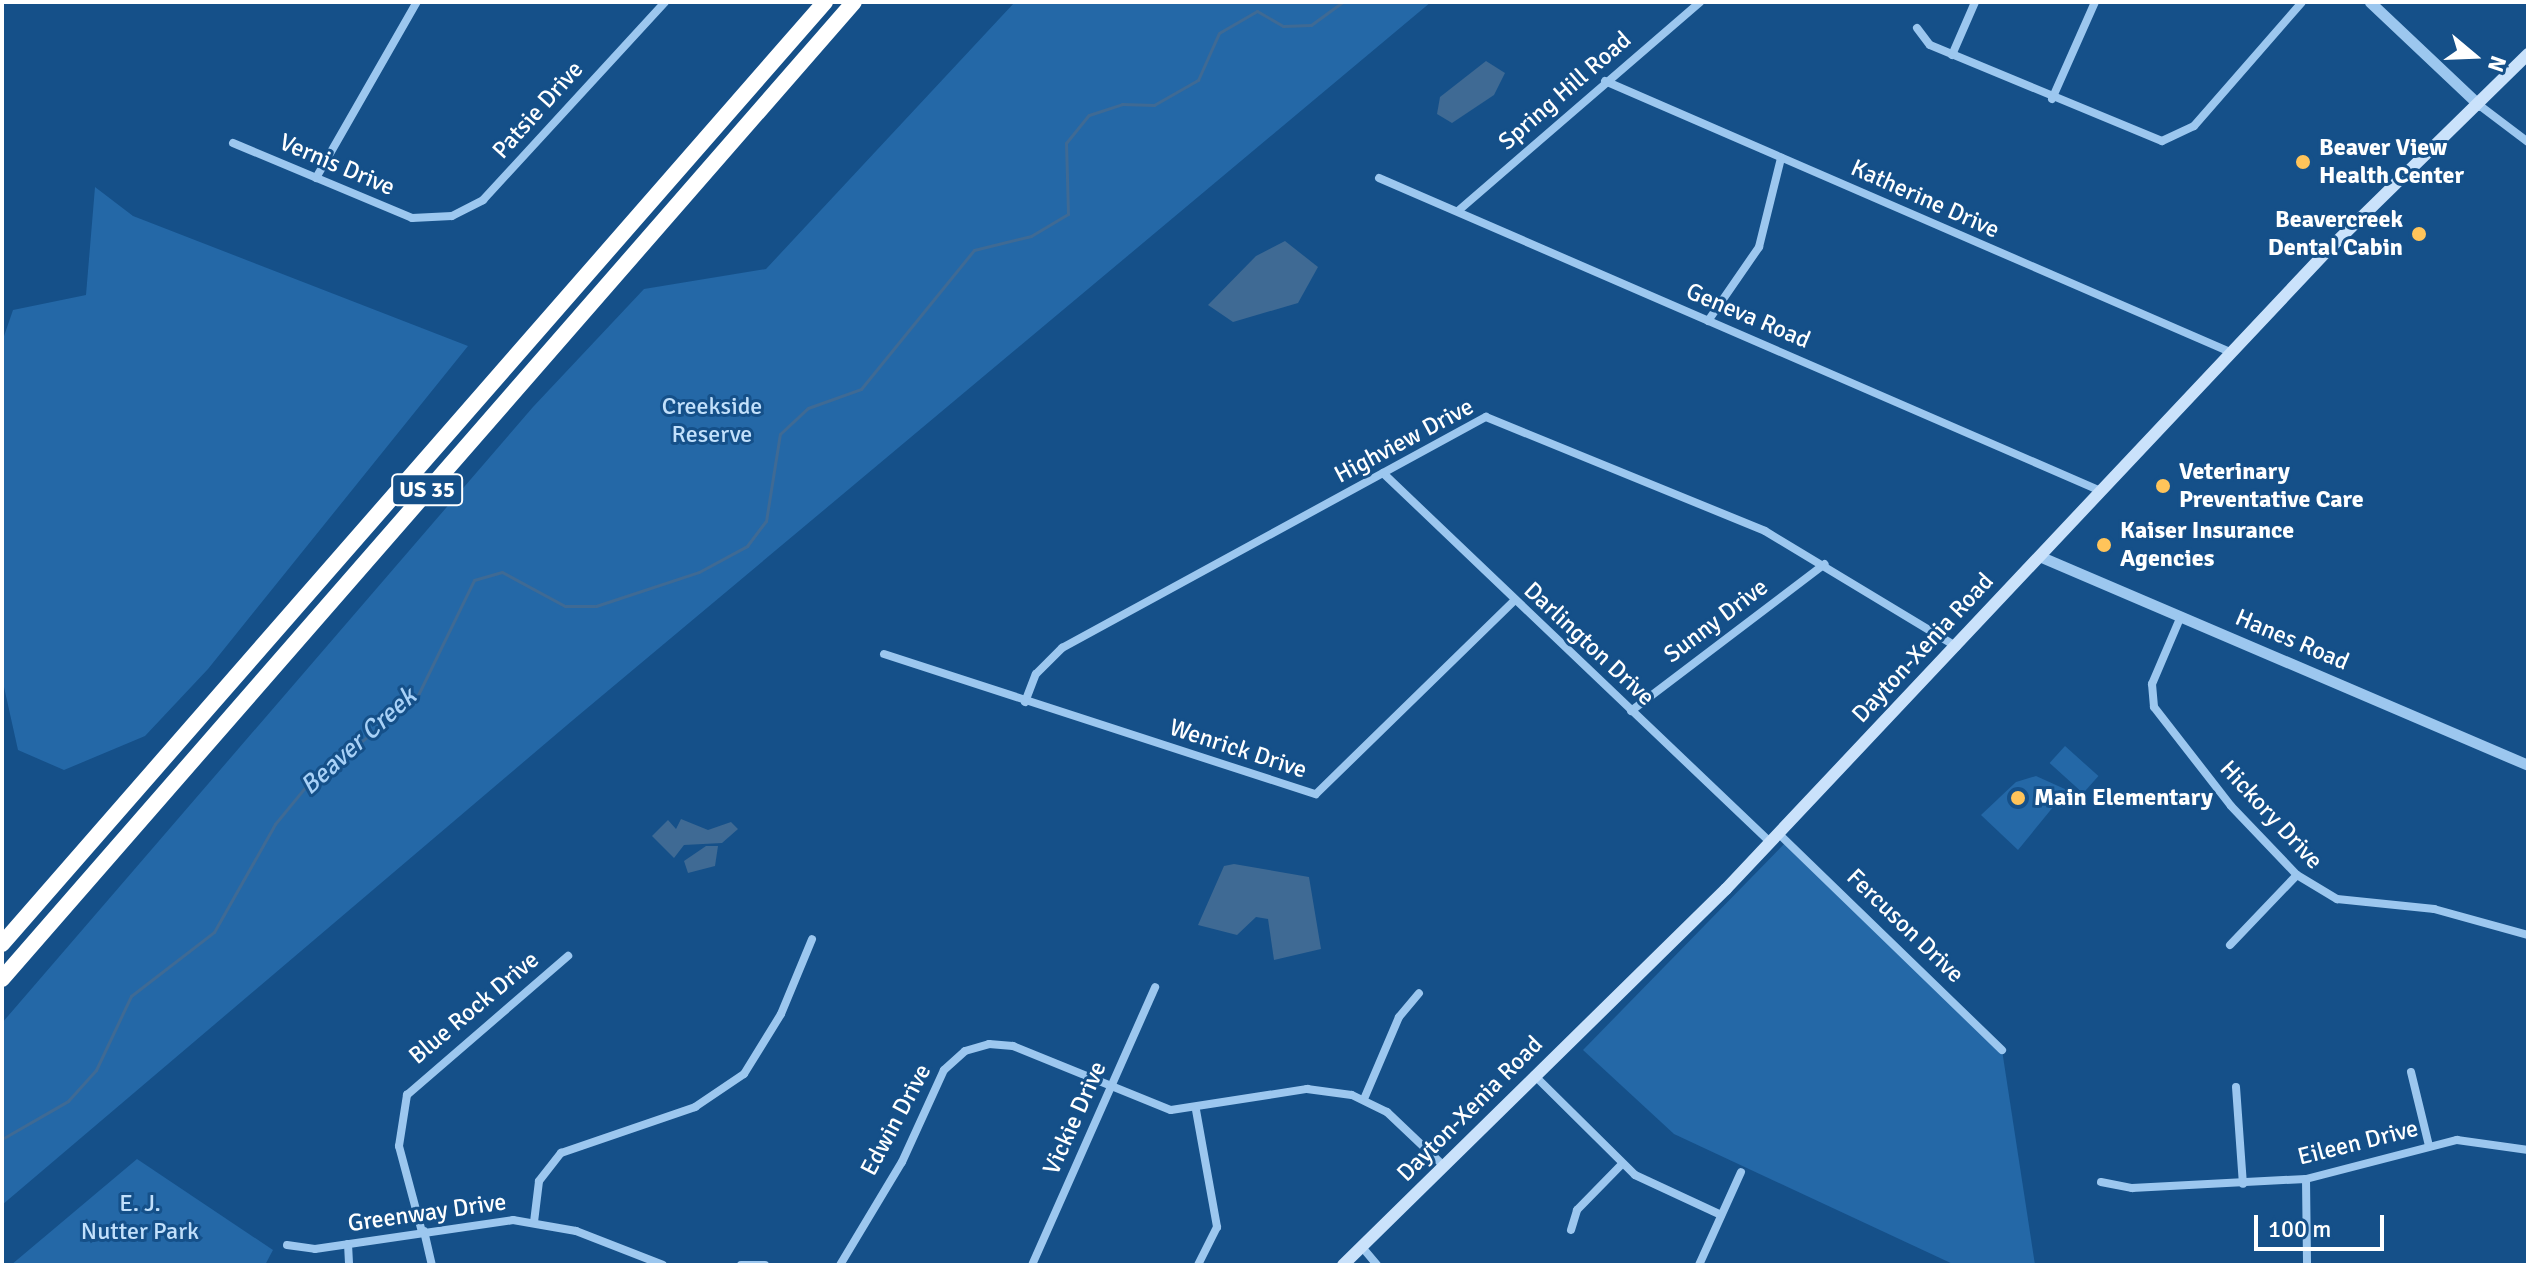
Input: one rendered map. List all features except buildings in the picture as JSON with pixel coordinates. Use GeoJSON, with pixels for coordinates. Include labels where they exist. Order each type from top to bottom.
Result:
{"type":"FeatureCollection","features":[{"type":"Feature","properties":{"kind":"highway","name":"US 35"},"geometry":{"type":"LineString","coordinates":[[2,944],[825,2]]}},
{"type":"Feature","properties":{"kind":"highway","name":"US 35"},"geometry":{"type":"LineString","coordinates":[[2,979],[854,2]]}},
{"type":"Feature","properties":{"kind":"main road","name":"Dayton-Xenia Road"},"geometry":{"type":"LineString","coordinates":[[1343,1265],[1774,837],[1957,647],[2230,352],[2528,54]]}},
{"type":"Feature","properties":{"kind":"street"},"geometry":{"type":"LineString","coordinates":[[316,178],[417,2]]}},
{"type":"Feature","properties":{"kind":"street","name":"Patsie Drive"},"geometry":{"type":"LineString","coordinates":[[426,220],[466,212],[483,200],[665,2]]}},
{"type":"Feature","properties":{"kind":"street","name":"Spring Hill Road"},"geometry":{"type":"LineString","coordinates":[[1458,211],[1700,2]]}},
{"type":"Feature","properties":{"kind":"street"},"geometry":{"type":"LineString","coordinates":[[1952,55],[1975,2]]}},
{"type":"Feature","properties":{"kind":"street"},"geometry":{"type":"LineString","coordinates":[[2052,99],[2095,2]]}},
{"type":"Feature","properties":{"kind":"street"},"geometry":{"type":"LineString","coordinates":[[1917,28],[1952,55],[2142,138],[2179,136],[2302,2]]}},
{"type":"Feature","properties":{"kind":"street"},"geometry":{"type":"LineString","coordinates":[[2370,2],[2479,105],[2528,142]]}},
{"type":"Feature","properties":{"kind":"street","name":"Katherine Drive"},"geometry":{"type":"LineString","coordinates":[[1605,81],[2230,352]]}},
{"type":"Feature","properties":{"kind":"street","name":"Vernis Drive"},"geometry":{"type":"LineString","coordinates":[[233,143],[426,220]]}},
{"type":"Feature","properties":{"kind":"street"},"geometry":{"type":"LineString","coordinates":[[1708,321],[1759,247],[1781,158]]}},
{"type":"Feature","properties":{"kind":"street","name":"Geneva Road"},"geometry":{"type":"LineString","coordinates":[[1379,178],[2101,491]]}},
{"type":"Feature","properties":{"kind":"street","name":"Highview Drive"},"geometry":{"type":"LineString","coordinates":[[1025,702],[1036,674],[1062,648],[1472,421],[1503,418],[1825,564],[1957,647]]}},
{"type":"Feature","properties":{"kind":"street","name":"Darlington Drive"},"geometry":{"type":"LineString","coordinates":[[1383,473],[1631,711],[1774,837]]}},
{"type":"Feature","properties":{"kind":"street","name":"Hanes Road"},"geometry":{"type":"LineString","coordinates":[[2039,556],[2528,765]]}},
{"type":"Feature","properties":{"kind":"street","name":"Sunny Drive"},"geometry":{"type":"LineString","coordinates":[[1631,711],[1825,564]]}},
{"type":"Feature","properties":{"kind":"street","name":"Wenrick Drive"},"geometry":{"type":"LineString","coordinates":[[884,654],[1316,794],[1514,601]]}},
{"type":"Feature","properties":{"kind":"street","name":"Hickory Drive"},"geometry":{"type":"LineString","coordinates":[[2181,616],[2152,684],[2154,707],[2231,806],[2297,875],[2328,896],[2434,909],[2528,935]]}},
{"type":"Feature","properties":{"kind":"street","name":"Fercuson Drive"},"geometry":{"type":"LineString","coordinates":[[1774,837],[2002,1050]]}},
{"type":"Feature","properties":{"kind":"street"},"geometry":{"type":"LineString","coordinates":[[2230,945],[2297,875]]}},
{"type":"Feature","properties":{"kind":"street"},"geometry":{"type":"LineString","coordinates":[[534,1222],[539,1181],[561,1153],[695,1107],[744,1074],[781,1014],[812,939]]}},
{"type":"Feature","properties":{"kind":"street","name":"Blue Rock Drive"},"geometry":{"type":"LineString","coordinates":[[432,1265],[399,1146],[407,1095],[568,956]]}},
{"type":"Feature","properties":{"kind":"street","name":"Vickie Drive"},"geometry":{"type":"LineString","coordinates":[[1032,1265],[1155,987]]}},
{"type":"Feature","properties":{"kind":"street"},"geometry":{"type":"LineString","coordinates":[[1364,1099],[1399,1017],[1419,993]]}},
{"type":"Feature","properties":{"kind":"street","name":"Edwin Drive"},"geometry":{"type":"LineString","coordinates":[[840,1265],[902,1162],[941,1075],[959,1055],[989,1044],[1013,1046],[1110,1089]]}},
{"type":"Feature","properties":{"kind":"street"},"geometry":{"type":"LineString","coordinates":[[2411,1072],[2429,1146]]}},
{"type":"Feature","properties":{"kind":"street"},"geometry":{"type":"LineString","coordinates":[[1534,1075],[1622,1164],[1721,1215]]}},
{"type":"Feature","properties":{"kind":"street"},"geometry":{"type":"LineString","coordinates":[[2236,1087],[2243,1184]]}},
{"type":"Feature","properties":{"kind":"street"},"geometry":{"type":"LineString","coordinates":[[1110,1089],[1156,1108],[1196,1110],[1307,1089],[1364,1099],[1444,1166]]}},
{"type":"Feature","properties":{"kind":"street"},"geometry":{"type":"LineString","coordinates":[[1196,1110],[1217,1227],[1198,1265]]}},
{"type":"Feature","properties":{"kind":"street","name":"Eileen Drive"},"geometry":{"type":"LineString","coordinates":[[2101,1182],[2132,1188],[2306,1179],[2429,1146],[2475,1140],[2528,1150]]}},
{"type":"Feature","properties":{"kind":"street"},"geometry":{"type":"LineString","coordinates":[[1571,1230],[1577,1210],[1622,1164]]}},
{"type":"Feature","properties":{"kind":"street"},"geometry":{"type":"LineString","coordinates":[[1699,1265],[1741,1172]]}},
{"type":"Feature","properties":{"kind":"street"},"geometry":{"type":"LineString","coordinates":[[2306,1179],[2307,1263]]}},
{"type":"Feature","properties":{"kind":"street","name":"Greenway Drive"},"geometry":{"type":"LineString","coordinates":[[287,1245],[348,1244],[423,1232],[534,1222],[663,1265]]}},
{"type":"Feature","properties":{"kind":"street"},"geometry":{"type":"LineString","coordinates":[[348,1244],[349,1265]]}},
{"type":"Feature","properties":{"kind":"street"},"geometry":{"type":"LineString","coordinates":[[1362,1247],[1377,1265]]}},
{"type":"Feature","properties":{"kind":"street"},"geometry":{"type":"LineString","coordinates":[[741,1265],[765,1265]]}},
{"type":"Feature","properties":{"kind":"green space","name":"Creekside Reserve"},"geometry":{"type":"Polygon","coordinates":[[[1431,2],[573,720],[2,1205],[2,1023],[533,407],[644,289],[766,269],[1014,3],[1431,2]]]}},
{"type":"Feature","properties":{"kind":"green space"},"geometry":{"type":"Polygon","coordinates":[[[95,187],[133,216],[468,346],[208,669],[145,736],[64,770],[18,750],[2,678],[2,342],[13,310],[86,295],[95,187]]]}},
{"type":"Feature","properties":{"kind":"green space"},"geometry":{"type":"Polygon","coordinates":[[[2065,746],[2098,776],[2083,793],[2050,763],[2065,746]]]}},
{"type":"Feature","properties":{"kind":"green space"},"geometry":{"type":"Polygon","coordinates":[[[2036,776],[2067,790],[2018,850],[1981,815],[2016,782],[2036,776]]]}},
{"type":"Feature","properties":{"kind":"green space"},"geometry":{"type":"Polygon","coordinates":[[[1787,841],[2002,1050],[2035,1265],[1955,1265],[1674,1134],[1583,1050],[1787,841]]]}},
{"type":"Feature","properties":{"kind":"green space","name":"E. J. Nutter Park"},"geometry":{"type":"Polygon","coordinates":[[[137,1159],[273,1250],[265,1265],[11,1265],[137,1159]]]}},
{"type":"Feature","properties":{"kind":"shaded area"},"geometry":{"type":"Polygon","coordinates":[[[1486,61],[1505,73],[1494,95],[1452,123],[1437,114],[1440,97],[1486,61]]]}},
{"type":"Feature","properties":{"kind":"shaded area"},"geometry":{"type":"Polygon","coordinates":[[[1285,241],[1318,267],[1298,303],[1233,322],[1208,305],[1256,256],[1285,241]]]}},
{"type":"Feature","properties":{"kind":"shaded area"},"geometry":{"type":"Polygon","coordinates":[[[681,819],[708,830],[731,822],[738,829],[722,843],[684,845],[674,858],[652,836],[668,820],[676,829],[681,819]]]}},
{"type":"Feature","properties":{"kind":"shaded area"},"geometry":{"type":"Polygon","coordinates":[[[706,846],[718,846],[715,866],[688,873],[684,861],[706,846]]]}},
{"type":"Feature","properties":{"kind":"shaded area"},"geometry":{"type":"Polygon","coordinates":[[[1234,864],[1309,877],[1321,949],[1274,960],[1268,919],[1256,917],[1237,935],[1198,925],[1224,866],[1234,864]]]}},
{"type":"Feature","properties":{"kind":"waterway","name":"Beaver Creek"},"geometry":{"type":"LineString","coordinates":[[2,1139],[68,1101],[96,1070],[131,996],[214,932],[275,824],[307,785],[417,697],[474,580],[502,572],[565,606],[596,606],[699,572],[747,546],[766,521],[780,434],[808,408],[861,389],[974,250],[1031,236],[1068,214],[1066,143],[1089,115],[1122,104],[1154,105],[1198,80],[1219,33],[1257,11],[1283,26],[1311,25],[1343,2]]}},
{"type":"Feature","properties":{"kind":"place","name":"Beaver View Health Center"},"geometry":{"type":"Point","coordinates":[2303,162]}},
{"type":"Feature","properties":{"kind":"place","name":"Beavercreek Dental Cabin"},"geometry":{"type":"Point","coordinates":[2419,234]}},
{"type":"Feature","properties":{"kind":"place","name":"Veterinary Preventative Care"},"geometry":{"type":"Point","coordinates":[2163,486]}},
{"type":"Feature","properties":{"kind":"place","name":"Kaiser Insurance Agencies"},"geometry":{"type":"Point","coordinates":[2104,545]}},
{"type":"Feature","properties":{"kind":"place","name":"Main Elementary"},"geometry":{"type":"Point","coordinates":[2018,798]}}]}
